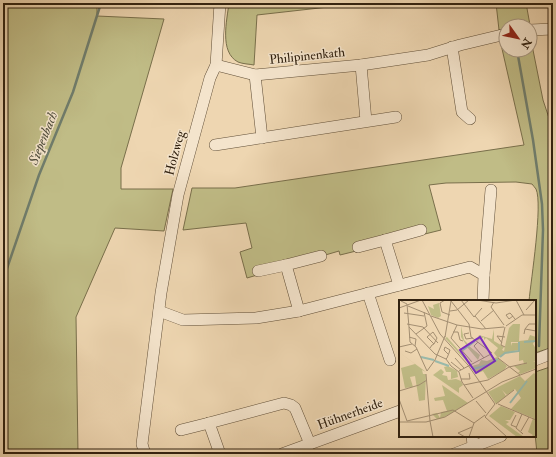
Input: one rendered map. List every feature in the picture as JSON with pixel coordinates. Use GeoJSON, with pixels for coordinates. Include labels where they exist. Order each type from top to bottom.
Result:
{"type":"FeatureCollection","features":[{"type":"Feature","properties":{"kind":"street","name":"Holzweg"},"geometry":{"type":"LineString","coordinates":[[145,454],[142,444],[159,311],[178,195],[210,78],[216,65],[220,3]]}},
{"type":"Feature","properties":{"kind":"street"},"geometry":{"type":"LineString","coordinates":[[538,29],[553,28]]}},
{"type":"Feature","properties":{"kind":"street","name":"Philipinenkath"},"geometry":{"type":"LineString","coordinates":[[216,65],[255,75],[361,64],[428,55],[452,47],[498,36]]}},
{"type":"Feature","properties":{"kind":"street"},"geometry":{"type":"LineString","coordinates":[[452,47],[462,112],[470,119]]}},
{"type":"Feature","properties":{"kind":"street","name":"Philipinenkath"},"geometry":{"type":"LineString","coordinates":[[361,64],[366,121]]}},
{"type":"Feature","properties":{"kind":"street","name":"Philipinenkath"},"geometry":{"type":"LineString","coordinates":[[255,75],[262,138]]}},
{"type":"Feature","properties":{"kind":"street"},"geometry":{"type":"LineString","coordinates":[[215,145],[396,117]]}},
{"type":"Feature","properties":{"kind":"street"},"geometry":{"type":"LineString","coordinates":[[483,300],[492,190]]}},
{"type":"Feature","properties":{"kind":"street"},"geometry":{"type":"LineString","coordinates":[[358,247],[421,230]]}},
{"type":"Feature","properties":{"kind":"street"},"geometry":{"type":"LineString","coordinates":[[385,240],[399,285]]}},
{"type":"Feature","properties":{"kind":"street"},"geometry":{"type":"LineString","coordinates":[[258,271],[321,256]]}},
{"type":"Feature","properties":{"kind":"street"},"geometry":{"type":"LineString","coordinates":[[286,265],[299,311]]}},
{"type":"Feature","properties":{"kind":"street"},"geometry":{"type":"LineString","coordinates":[[159,311],[183,320],[256,318],[299,311],[470,267],[484,276]]}},
{"type":"Feature","properties":{"kind":"street"},"geometry":{"type":"LineString","coordinates":[[368,293],[390,360]]}},
{"type":"Feature","properties":{"kind":"street"},"geometry":{"type":"LineString","coordinates":[[536,360],[553,353]]}},
{"type":"Feature","properties":{"kind":"street","name":"Hühnerheide"},"geometry":{"type":"LineString","coordinates":[[181,430],[284,403],[295,408],[310,444]]}},
{"type":"Feature","properties":{"kind":"street","name":"Hühnerheide"},"geometry":{"type":"LineString","coordinates":[[282,454],[399,411]]}},
{"type":"Feature","properties":{"kind":"street"},"geometry":{"type":"LineString","coordinates":[[209,423],[220,454]]}},
{"type":"Feature","properties":{"kind":"street"},"geometry":{"type":"LineString","coordinates":[[454,454],[498,437]]}},
{"type":"Feature","properties":{"kind":"shaded area"},"geometry":{"type":"Polygon","coordinates":[[[3,3],[97,3],[97,16],[164,19],[121,168],[121,189],[173,189],[164,231],[115,228],[76,317],[78,454],[3,454],[3,3]]]}},
{"type":"Feature","properties":{"kind":"shaded area"},"geometry":{"type":"Polygon","coordinates":[[[229,3],[364,3],[257,15],[254,65],[238,62],[228,51],[226,43],[226,27],[229,3]]]}},
{"type":"Feature","properties":{"kind":"shaded area"},"geometry":{"type":"Polygon","coordinates":[[[496,3],[526,3],[529,18],[498,18],[498,21],[496,3]]]}},
{"type":"Feature","properties":{"kind":"shaded area"},"geometry":{"type":"Polygon","coordinates":[[[504,58],[535,58],[543,100],[553,130],[553,347],[536,353],[536,300],[529,300],[536,243],[538,197],[536,189],[532,184],[516,182],[446,183],[429,185],[441,230],[340,255],[339,251],[247,278],[240,252],[252,248],[246,223],[183,230],[192,188],[235,188],[524,145],[504,58]]]}},
{"type":"Feature","properties":{"kind":"shaded area"},"geometry":{"type":"Polygon","coordinates":[[[553,366],[553,454],[537,454],[535,437],[536,372],[553,366]]]}},
{"type":"Feature","properties":{"kind":"waterway","name":"Siepenbach"},"geometry":{"type":"LineString","coordinates":[[3,280],[39,175],[73,92],[101,3]]}},
{"type":"Feature","properties":{"kind":"waterway"},"geometry":{"type":"LineString","coordinates":[[518,58],[533,140],[542,204],[543,230],[539,346]]}}]}
